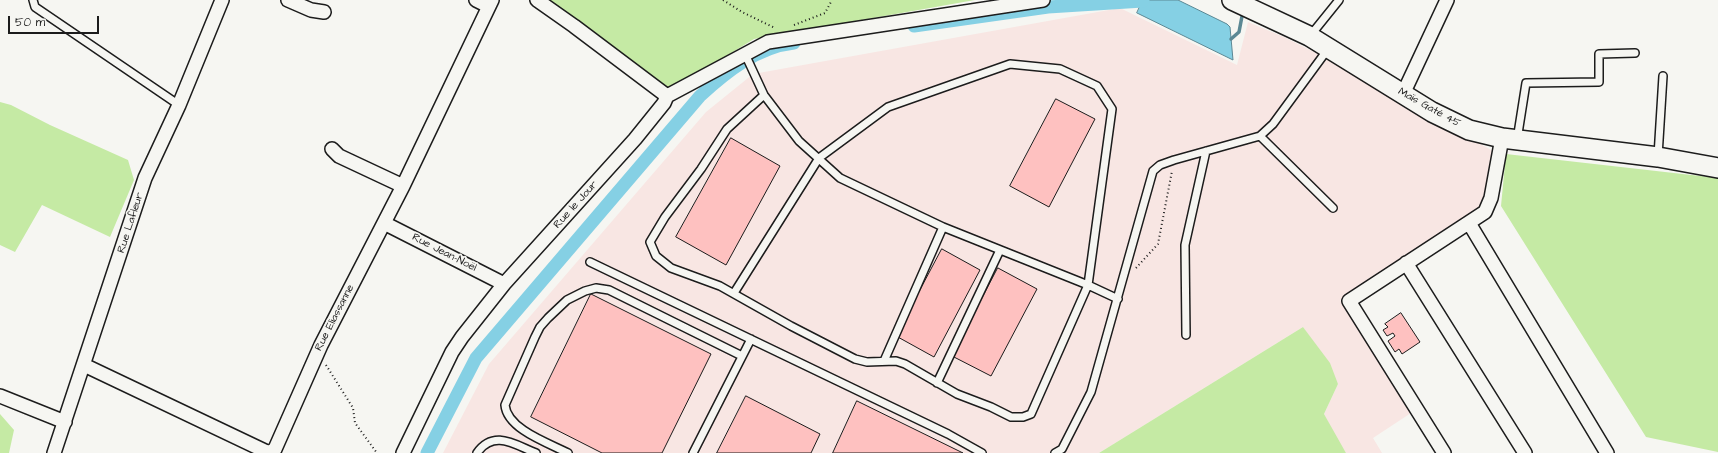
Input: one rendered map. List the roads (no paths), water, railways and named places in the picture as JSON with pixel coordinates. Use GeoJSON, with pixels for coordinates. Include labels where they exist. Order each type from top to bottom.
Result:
{"type":"FeatureCollection","features":[{"type":"Feature","properties":{"kind":"street","name":"Rue Lafleur"},"geometry":{"type":"LineString","coordinates":[[54,453],[145,178],[179,105],[222,0]]}},
{"type":"Feature","properties":{"kind":"street"},"geometry":{"type":"LineString","coordinates":[[288,0],[311,10],[324,12]]}},
{"type":"Feature","properties":{"kind":"street"},"geometry":{"type":"LineString","coordinates":[[476,0],[490,3]]}},
{"type":"Feature","properties":{"kind":"street"},"geometry":{"type":"LineString","coordinates":[[537,0],[667,96],[768,42],[1043,0]]}},
{"type":"Feature","properties":{"kind":"street","name":"Maïs Gaté 45"},"geometry":{"type":"LineString","coordinates":[[1232,0],[1310,36],[1432,112],[1469,130],[1509,139],[1658,157],[1718,168]]}},
{"type":"Feature","properties":{"kind":"street"},"geometry":{"type":"LineString","coordinates":[[1403,94],[1447,0]]}},
{"type":"Feature","properties":{"kind":"street","name":"Rue Eliassanne"},"geometry":{"type":"LineString","coordinates":[[84,365],[267,452],[275,449],[321,345],[403,186],[490,3]]}},
{"type":"Feature","properties":{"kind":"street","name":"Rue le Jour"},"geometry":{"type":"LineString","coordinates":[[403,453],[452,352],[462,337],[504,284],[635,139],[664,103],[667,96]]}},
{"type":"Feature","properties":{"kind":"street"},"geometry":{"type":"LineString","coordinates":[[1444,453],[1349,301],[1485,212],[1491,198],[1509,139]]}},
{"type":"Feature","properties":{"kind":"street"},"geometry":{"type":"LineString","coordinates":[[332,149],[340,156],[403,186]]}},
{"type":"Feature","properties":{"kind":"street","name":"Rue Jean-Noël"},"geometry":{"type":"LineString","coordinates":[[384,223],[504,284]]}},
{"type":"Feature","properties":{"kind":"street"},"geometry":{"type":"LineString","coordinates":[[1469,223],[1604,452]]}},
{"type":"Feature","properties":{"kind":"street"},"geometry":{"type":"LineString","coordinates":[[1406,263],[1525,453]]}},
{"type":"Feature","properties":{"kind":"street"},"geometry":{"type":"LineString","coordinates":[[0,396],[65,422]]}},
{"type":"Feature","properties":{"kind":"lane"},"geometry":{"type":"LineString","coordinates":[[33,0],[35,8],[179,105]]}},
{"type":"Feature","properties":{"kind":"lane"},"geometry":{"type":"LineString","coordinates":[[1310,36],[1339,0]]}},
{"type":"Feature","properties":{"kind":"lane"},"geometry":{"type":"LineString","coordinates":[[1055,453],[1062,448],[1091,392],[1153,171],[1160,165],[1174,160],[1260,136],[1273,124],[1328,48]]}},
{"type":"Feature","properties":{"kind":"lane"},"geometry":{"type":"LineString","coordinates":[[1509,139],[1526,83],[1599,82],[1599,54],[1635,53]]}},
{"type":"Feature","properties":{"kind":"lane"},"geometry":{"type":"LineString","coordinates":[[745,54],[764,95],[799,141],[820,158],[840,178],[943,227],[1088,285],[1118,299]]}},
{"type":"Feature","properties":{"kind":"lane"},"geometry":{"type":"LineString","coordinates":[[734,293],[820,158],[888,107],[1010,64],[1060,69],[1097,86],[1112,109],[1088,285],[1031,414],[1023,417],[1011,417],[991,407],[957,394],[905,364],[896,361],[867,362],[855,359],[791,326],[720,286],[671,268],[656,256],[650,242],[665,217],[727,129],[764,95]]}},
{"type":"Feature","properties":{"kind":"lane"},"geometry":{"type":"LineString","coordinates":[[1658,157],[1663,76]]}},
{"type":"Feature","properties":{"kind":"lane"},"geometry":{"type":"LineString","coordinates":[[1260,136],[1333,208]]}},
{"type":"Feature","properties":{"kind":"lane"},"geometry":{"type":"LineString","coordinates":[[1186,335],[1185,245],[1206,151]]}},
{"type":"Feature","properties":{"kind":"lane"},"geometry":{"type":"LineString","coordinates":[[884,361],[943,227]]}},
{"type":"Feature","properties":{"kind":"lane"},"geometry":{"type":"LineString","coordinates":[[936,383],[1000,250]]}},
{"type":"Feature","properties":{"kind":"lane"},"geometry":{"type":"LineString","coordinates":[[590,262],[948,434],[982,453]]}},
{"type":"Feature","properties":{"kind":"lane"},"geometry":{"type":"LineString","coordinates":[[568,453],[520,429],[513,423],[507,414],[505,405],[540,327],[567,300],[585,291],[596,288],[609,290],[742,356]]}},
{"type":"Feature","properties":{"kind":"lane"},"geometry":{"type":"LineString","coordinates":[[693,453],[751,339]]}},
{"type":"Feature","properties":{"kind":"lane"},"geometry":{"type":"LineString","coordinates":[[477,453],[484,444],[501,439],[536,453]]}},
{"type":"Feature","properties":{"kind":"water"},"geometry":{"type":"Polygon","coordinates":[[[1143,0],[1178,0],[1227,24],[1230,27],[1233,60],[1137,13],[1143,0]]]}},
{"type":"Feature","properties":{"kind":"waterway"},"geometry":{"type":"LineString","coordinates":[[914,26],[1048,7],[1143,1]]}},
{"type":"Feature","properties":{"kind":"waterway"},"geometry":{"type":"LineString","coordinates":[[1231,39],[1239,32],[1243,11]]}},
{"type":"Feature","properties":{"kind":"waterway"},"geometry":{"type":"LineString","coordinates":[[427,453],[476,358],[700,96],[720,78],[755,55],[780,45],[794,43]]}}]}
